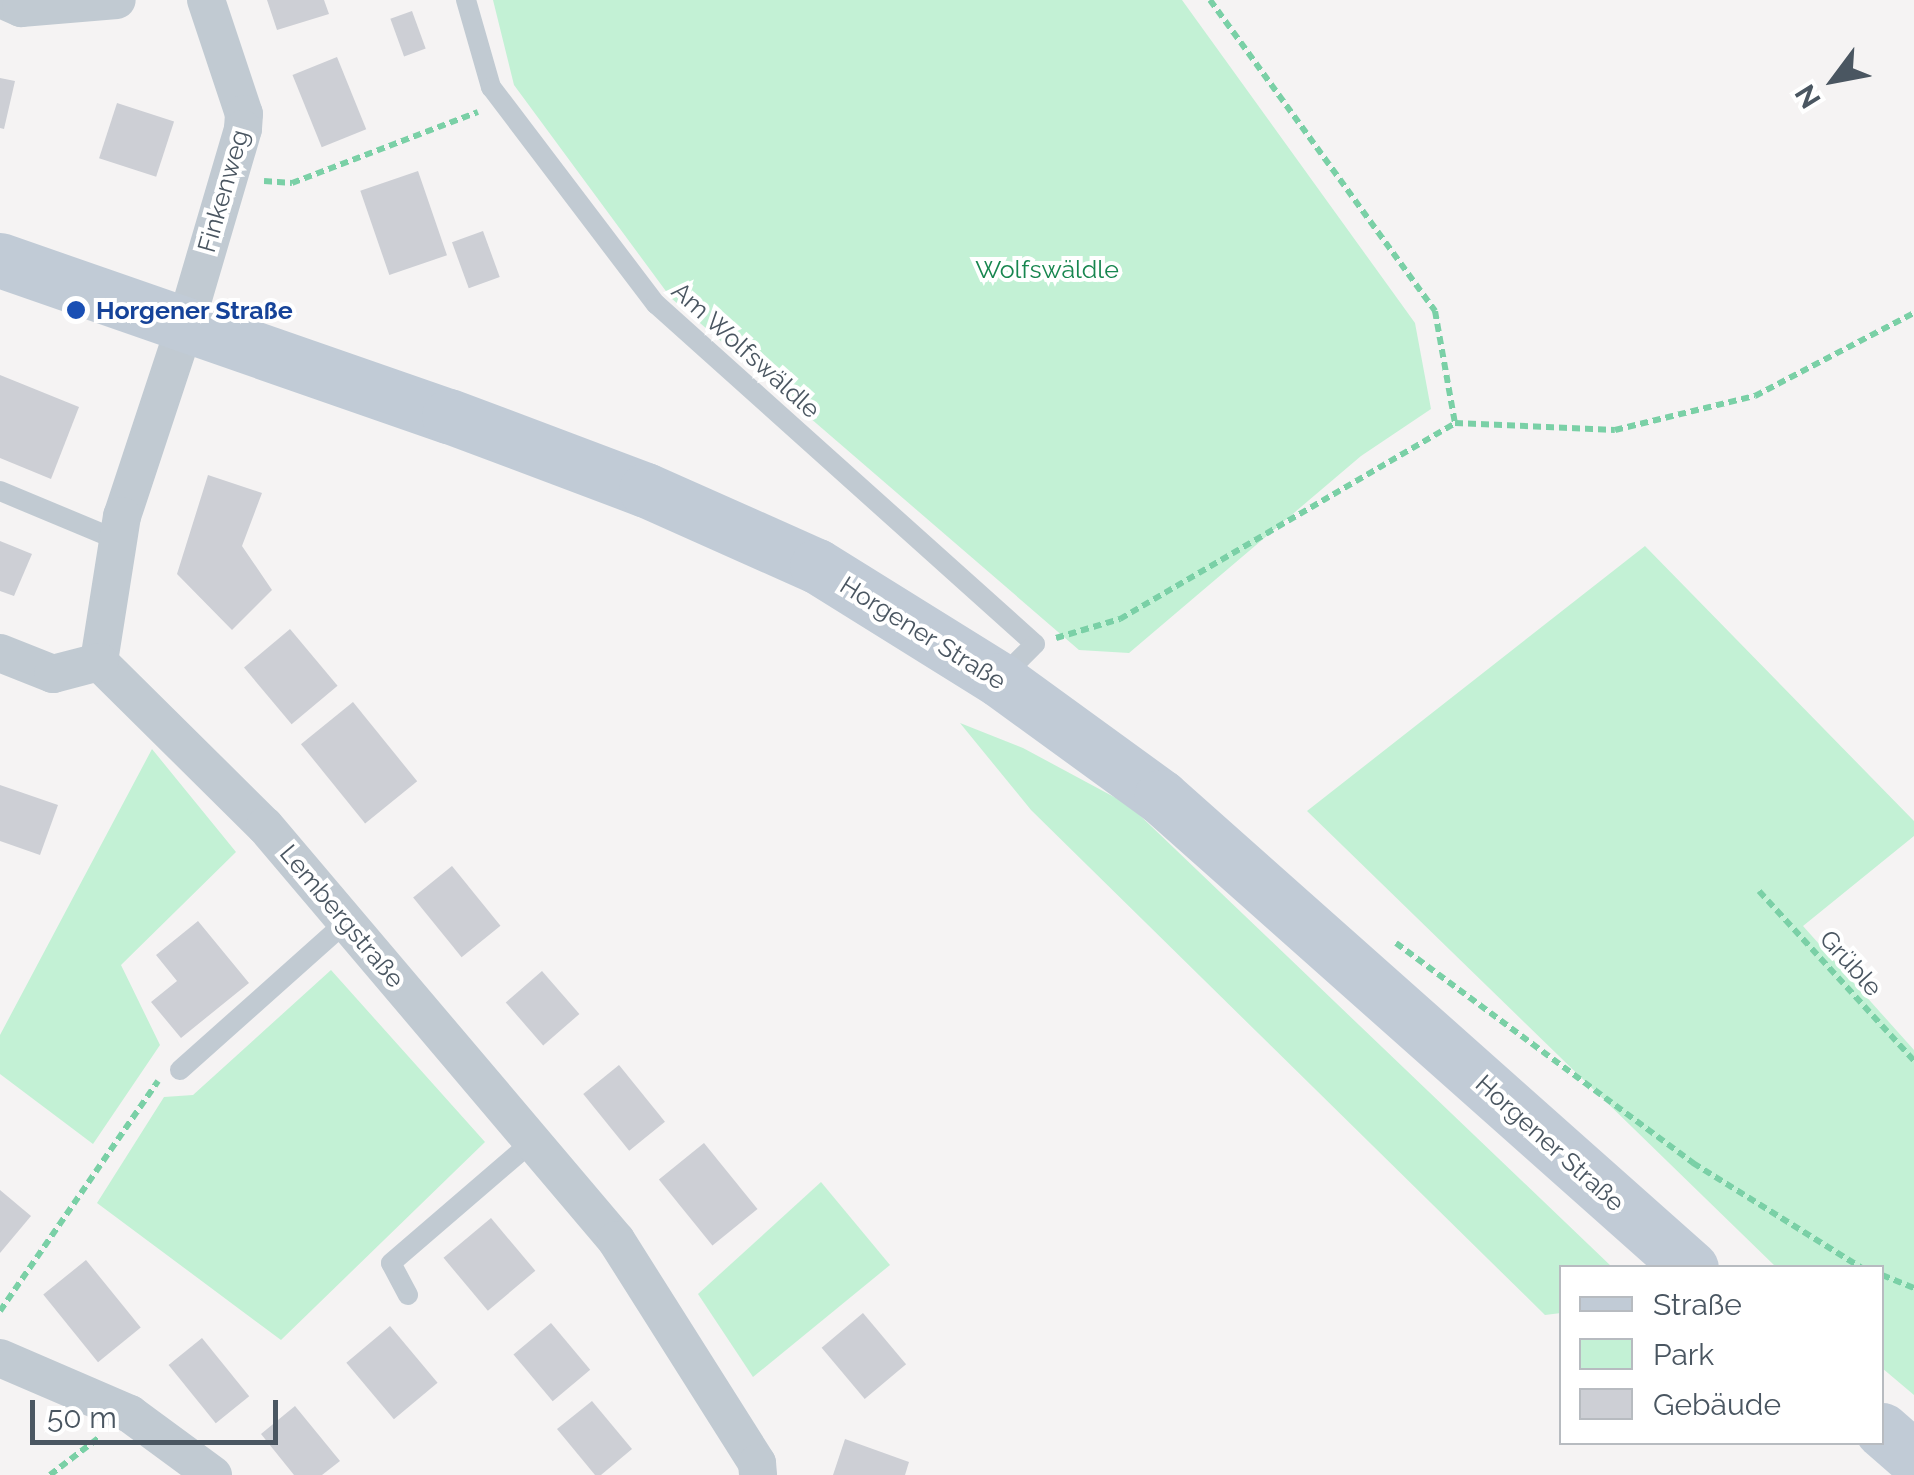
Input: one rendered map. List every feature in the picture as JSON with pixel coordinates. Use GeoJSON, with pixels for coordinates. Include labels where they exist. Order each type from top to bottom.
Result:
{"type":"FeatureCollection","features":[{"type":"Feature","properties":{"kind":"street"},"geometry":{"type":"LineString","coordinates":[[3,0],[21,8],[116,0]]}},
{"type":"Feature","properties":{"kind":"street","name":"Finkenweg"},"geometry":{"type":"LineString","coordinates":[[186,326],[244,114],[206,0]]}},
{"type":"Feature","properties":{"kind":"street","name":"Horgener Straße"},"geometry":{"type":"LineString","coordinates":[[0,260],[448,416],[646,490],[818,566],[1017,662],[1161,797],[1687,1265]]}},
{"type":"Feature","properties":{"kind":"street"},"geometry":{"type":"LineString","coordinates":[[1,656],[53,674],[99,662],[118,540],[186,326]]}},
{"type":"Feature","properties":{"kind":"street","name":"Lembergstraße"},"geometry":{"type":"LineString","coordinates":[[99,662],[265,826],[626,1254],[757,1463],[758,1475]]}},
{"type":"Feature","properties":{"kind":"street"},"geometry":{"type":"LineString","coordinates":[[0,1358],[130,1414],[213,1475]]}},
{"type":"Feature","properties":{"kind":"street"},"geometry":{"type":"LineString","coordinates":[[1884,1432],[1914,1458]]}},
{"type":"Feature","properties":{"kind":"lane","name":"Am Wolfswäldle"},"geometry":{"type":"LineString","coordinates":[[466,0],[491,88],[656,304],[1017,662]]}},
{"type":"Feature","properties":{"kind":"lane"},"geometry":{"type":"LineString","coordinates":[[0,491],[118,540]]}},
{"type":"Feature","properties":{"kind":"lane"},"geometry":{"type":"LineString","coordinates":[[180,1070],[346,922]]}},
{"type":"Feature","properties":{"kind":"lane"},"geometry":{"type":"LineString","coordinates":[[408,1295],[391,1263],[532,1141]]}},
{"type":"Feature","properties":{"kind":"path"},"geometry":{"type":"LineString","coordinates":[[1210,0],[1434,312],[1455,423]]}},
{"type":"Feature","properties":{"kind":"path"},"geometry":{"type":"LineString","coordinates":[[229,177],[292,184],[436,131],[502,102]]}},
{"type":"Feature","properties":{"kind":"path"},"geometry":{"type":"LineString","coordinates":[[1017,662],[1120,619],[1455,423],[1615,430],[1755,396],[1914,313]]}},
{"type":"Feature","properties":{"kind":"path","name":"Grüble"},"geometry":{"type":"LineString","coordinates":[[1759,891],[1914,1061]]}},
{"type":"Feature","properties":{"kind":"path"},"geometry":{"type":"LineString","coordinates":[[1394,942],[1693,1163],[1857,1265]]}},
{"type":"Feature","properties":{"kind":"path"},"geometry":{"type":"LineString","coordinates":[[0,1311],[160,1078],[180,1070]]}},
{"type":"Feature","properties":{"kind":"path"},"geometry":{"type":"LineString","coordinates":[[1884,1277],[1914,1288]]}},
{"type":"Feature","properties":{"kind":"path"},"geometry":{"type":"LineString","coordinates":[[50,1475],[130,1414]]}},
{"type":"Feature","properties":{"kind":"green space","name":"Wolfswäldle"},"geometry":{"type":"Polygon","coordinates":[[[493,0],[1182,0],[1415,323],[1431,409],[1361,456],[1129,653],[1079,650],[671,298],[514,85],[493,0]]]}},
{"type":"Feature","properties":{"kind":"green space"},"geometry":{"type":"Polygon","coordinates":[[[1645,546],[1914,821],[1914,836],[1803,926],[1914,1050],[1914,1395],[1884,1370],[1884,1265],[1774,1265],[1307,811],[1645,546]]]}},
{"type":"Feature","properties":{"kind":"green space"},"geometry":{"type":"Polygon","coordinates":[[[960,723],[1023,748],[1129,805],[1610,1265],[1559,1265],[1559,1313],[1545,1315],[1031,810],[960,723]]]}},
{"type":"Feature","properties":{"kind":"green space"},"geometry":{"type":"Polygon","coordinates":[[[152,749],[236,852],[121,965],[160,1045],[93,1144],[0,1074],[0,1035],[152,749]]]}},
{"type":"Feature","properties":{"kind":"green space"},"geometry":{"type":"Polygon","coordinates":[[[331,970],[485,1142],[281,1340],[97,1203],[164,1097],[193,1095],[331,970]]]}},
{"type":"Feature","properties":{"kind":"green space"},"geometry":{"type":"Polygon","coordinates":[[[821,1182],[890,1265],[753,1377],[698,1294],[821,1182]]]}},
{"type":"Feature","properties":{"kind":"building"},"geometry":{"type":"Polygon","coordinates":[[[267,0],[324,0],[329,14],[277,30],[267,0]]]}},
{"type":"Feature","properties":{"kind":"building"},"geometry":{"type":"Polygon","coordinates":[[[412,11],[426,49],[404,56],[390,19],[412,11]]]}},
{"type":"Feature","properties":{"kind":"building"},"geometry":{"type":"Polygon","coordinates":[[[337,57],[366,129],[322,147],[292,75],[337,57]]]}},
{"type":"Feature","properties":{"kind":"building"},"geometry":{"type":"Polygon","coordinates":[[[0,78],[15,81],[4,129],[0,128],[0,78]]]}},
{"type":"Feature","properties":{"kind":"building"},"geometry":{"type":"Polygon","coordinates":[[[117,103],[174,122],[156,177],[99,158],[117,103]]]}},
{"type":"Feature","properties":{"kind":"building"},"geometry":{"type":"Polygon","coordinates":[[[418,171],[447,255],[389,275],[360,191],[418,171]]]}},
{"type":"Feature","properties":{"kind":"building"},"geometry":{"type":"Polygon","coordinates":[[[483,231],[500,277],[469,288],[452,242],[483,231]]]}},
{"type":"Feature","properties":{"kind":"building"},"geometry":{"type":"Polygon","coordinates":[[[0,375],[79,407],[51,479],[0,458],[0,375]]]}},
{"type":"Feature","properties":{"kind":"building"},"geometry":{"type":"Polygon","coordinates":[[[208,475],[262,493],[242,546],[272,590],[232,630],[177,574],[208,475]]]}},
{"type":"Feature","properties":{"kind":"building"},"geometry":{"type":"Polygon","coordinates":[[[0,541],[32,554],[14,596],[0,591],[0,541]]]}},
{"type":"Feature","properties":{"kind":"building"},"geometry":{"type":"Polygon","coordinates":[[[290,629],[338,686],[292,724],[244,668],[290,629]]]}},
{"type":"Feature","properties":{"kind":"building"},"geometry":{"type":"Polygon","coordinates":[[[353,702],[417,781],[365,823],[301,744],[353,702]]]}},
{"type":"Feature","properties":{"kind":"building"},"geometry":{"type":"Polygon","coordinates":[[[0,785],[58,805],[40,855],[0,841],[0,785]]]}},
{"type":"Feature","properties":{"kind":"building"},"geometry":{"type":"Polygon","coordinates":[[[452,866],[500,926],[462,957],[413,897],[452,866]]]}},
{"type":"Feature","properties":{"kind":"building"},"geometry":{"type":"Polygon","coordinates":[[[198,921],[249,983],[181,1038],[151,1002],[177,981],[156,955],[198,921]]]}},
{"type":"Feature","properties":{"kind":"building"},"geometry":{"type":"Polygon","coordinates":[[[542,971],[579,1014],[543,1046],[506,1002],[542,971]]]}},
{"type":"Feature","properties":{"kind":"building"},"geometry":{"type":"Polygon","coordinates":[[[619,1065],[665,1122],[629,1151],[583,1094],[619,1065]]]}},
{"type":"Feature","properties":{"kind":"building"},"geometry":{"type":"Polygon","coordinates":[[[704,1143],[757,1209],[712,1246],[659,1180],[704,1143]]]}},
{"type":"Feature","properties":{"kind":"building"},"geometry":{"type":"Polygon","coordinates":[[[0,1190],[31,1216],[0,1253],[0,1190]]]}},
{"type":"Feature","properties":{"kind":"building"},"geometry":{"type":"Polygon","coordinates":[[[491,1218],[535,1271],[488,1311],[444,1258],[491,1218]]]}},
{"type":"Feature","properties":{"kind":"building"},"geometry":{"type":"Polygon","coordinates":[[[86,1260],[141,1328],[98,1362],[43,1295],[86,1260]]]}},
{"type":"Feature","properties":{"kind":"building"},"geometry":{"type":"Polygon","coordinates":[[[863,1313],[906,1364],[865,1399],[822,1348],[863,1313]]]}},
{"type":"Feature","properties":{"kind":"building"},"geometry":{"type":"Polygon","coordinates":[[[551,1323],[590,1370],[553,1401],[513,1354],[551,1323]]]}},
{"type":"Feature","properties":{"kind":"building"},"geometry":{"type":"Polygon","coordinates":[[[390,1326],[438,1383],[394,1419],[346,1363],[390,1326]]]}},
{"type":"Feature","properties":{"kind":"building"},"geometry":{"type":"Polygon","coordinates":[[[202,1338],[249,1396],[216,1423],[169,1365],[202,1338]]]}},
{"type":"Feature","properties":{"kind":"building"},"geometry":{"type":"Polygon","coordinates":[[[592,1401],[632,1449],[601,1475],[595,1475],[557,1429],[592,1401]]]}},
{"type":"Feature","properties":{"kind":"building"},"geometry":{"type":"Polygon","coordinates":[[[295,1406],[340,1461],[322,1475],[294,1475],[261,1434],[295,1406]]]}},
{"type":"Feature","properties":{"kind":"building"},"geometry":{"type":"Polygon","coordinates":[[[845,1439],[909,1462],[905,1475],[833,1475],[845,1439]]]}},
{"type":"Feature","properties":{"kind":"place","name":"Horgener Straße"},"geometry":{"type":"Point","coordinates":[76,310]}}]}
